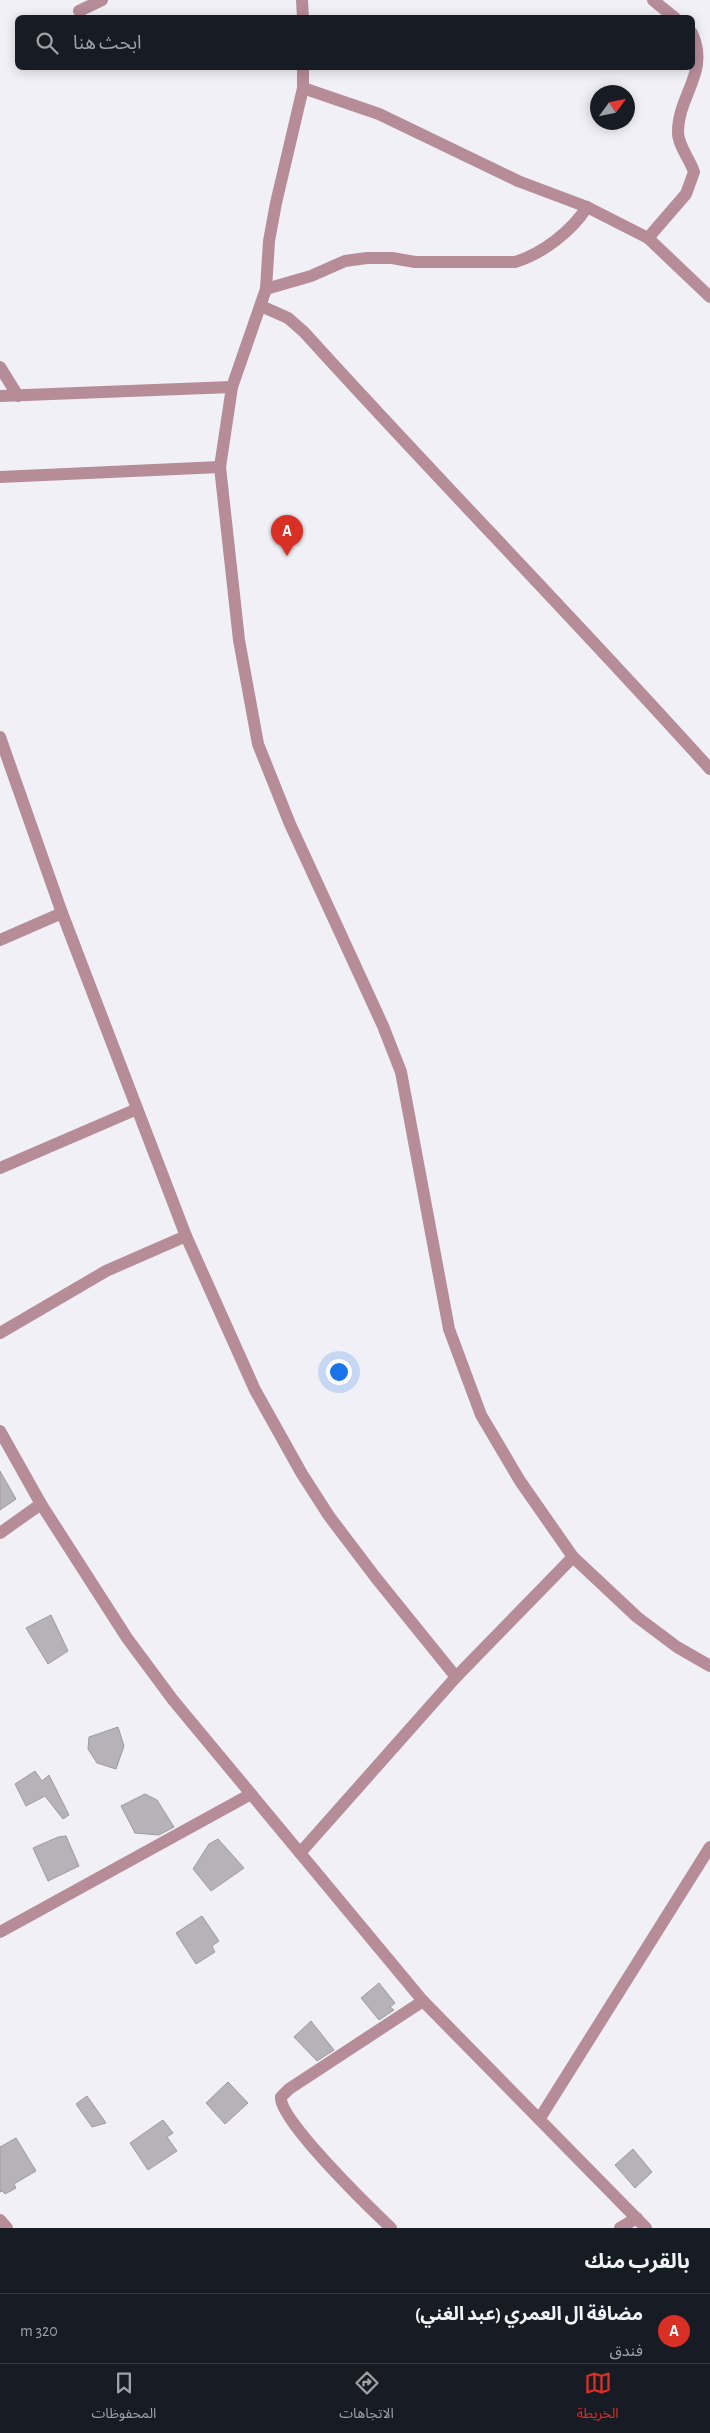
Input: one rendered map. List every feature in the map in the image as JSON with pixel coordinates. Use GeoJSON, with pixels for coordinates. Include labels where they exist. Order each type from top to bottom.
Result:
{"type":"FeatureCollection","features":[{"type":"Feature","properties":{"kind":"street"},"geometry":{"type":"LineString","coordinates":[[79,11],[102,0]]}},
{"type":"Feature","properties":{"kind":"street"},"geometry":{"type":"LineString","coordinates":[[302,0],[304,15]]}},
{"type":"Feature","properties":{"kind":"street"},"geometry":{"type":"LineString","coordinates":[[653,0],[671,15]]}},
{"type":"Feature","properties":{"kind":"street"},"geometry":{"type":"LineString","coordinates":[[648,238],[686,194],[694,172],[678,135],[682,117],[702,70],[702,51],[695,38]]}},
{"type":"Feature","properties":{"kind":"street"},"geometry":{"type":"LineString","coordinates":[[303,70],[302,88],[269,241],[266,289],[232,387],[220,467],[238,640],[258,744],[290,824],[383,1026],[401,1072],[449,1329],[465,1378],[481,1415],[496,1444],[573,1557],[637,1617],[677,1647],[710,1666]]}},
{"type":"Feature","properties":{"kind":"street"},"geometry":{"type":"LineString","coordinates":[[302,88],[379,114],[518,180],[586,207],[648,238],[710,297]]}},
{"type":"Feature","properties":{"kind":"street"},"geometry":{"type":"LineString","coordinates":[[266,289],[311,276],[345,261],[367,258],[392,258],[415,262],[515,262],[530,256],[561,236],[580,218],[586,207]]}},
{"type":"Feature","properties":{"kind":"street"},"geometry":{"type":"LineString","coordinates":[[261,306],[288,318],[304,332],[511,556],[588,635],[710,769]]}},
{"type":"Feature","properties":{"kind":"street"},"geometry":{"type":"LineString","coordinates":[[0,367],[18,396]]}},
{"type":"Feature","properties":{"kind":"street"},"geometry":{"type":"LineString","coordinates":[[0,396],[232,387]]}},
{"type":"Feature","properties":{"kind":"street"},"geometry":{"type":"LineString","coordinates":[[0,477],[220,467]]}},
{"type":"Feature","properties":{"kind":"street"},"geometry":{"type":"LineString","coordinates":[[0,736],[3,758],[186,1236],[255,1390],[302,1474],[329,1516],[456,1677]]}},
{"type":"Feature","properties":{"kind":"street"},"geometry":{"type":"LineString","coordinates":[[0,940],[62,913]]}},
{"type":"Feature","properties":{"kind":"street"},"geometry":{"type":"LineString","coordinates":[[0,1168],[137,1109]]}},
{"type":"Feature","properties":{"kind":"street"},"geometry":{"type":"LineString","coordinates":[[0,1333],[106,1271],[186,1236]]}},
{"type":"Feature","properties":{"kind":"street"},"geometry":{"type":"LineString","coordinates":[[0,1431],[41,1504],[152,1675],[423,2001],[646,2228]]}},
{"type":"Feature","properties":{"kind":"street"},"geometry":{"type":"LineString","coordinates":[[0,1534],[41,1504]]}},
{"type":"Feature","properties":{"kind":"street"},"geometry":{"type":"LineString","coordinates":[[300,1853],[456,1677],[573,1557]]}},
{"type":"Feature","properties":{"kind":"street"},"geometry":{"type":"LineString","coordinates":[[0,1932],[251,1794]]}},
{"type":"Feature","properties":{"kind":"street"},"geometry":{"type":"LineString","coordinates":[[540,2118],[710,1847]]}},
{"type":"Feature","properties":{"kind":"street"},"geometry":{"type":"LineString","coordinates":[[391,2228],[322,2157],[282,2108],[281,2097],[289,2089],[423,2001]]}},
{"type":"Feature","properties":{"kind":"street"},"geometry":{"type":"LineString","coordinates":[[620,2228],[636,2218]]}},
{"type":"Feature","properties":{"kind":"street"},"geometry":{"type":"LineString","coordinates":[[0,2220],[7,2228]]}},
{"type":"Feature","properties":{"kind":"building"},"geometry":{"type":"Polygon","coordinates":[[[0,1471],[16,1499],[0,1510],[0,1471]]]}},
{"type":"Feature","properties":{"kind":"building"},"geometry":{"type":"Polygon","coordinates":[[[51,1615],[68,1651],[48,1664],[26,1628],[51,1615]]]}},
{"type":"Feature","properties":{"kind":"building"},"geometry":{"type":"Polygon","coordinates":[[[118,1727],[124,1746],[116,1769],[97,1763],[88,1749],[89,1737],[118,1727]]]}},
{"type":"Feature","properties":{"kind":"building"},"geometry":{"type":"Polygon","coordinates":[[[35,1771],[42,1781],[49,1775],[69,1815],[63,1819],[45,1796],[26,1806],[15,1784],[35,1771]]]}},
{"type":"Feature","properties":{"kind":"building"},"geometry":{"type":"Polygon","coordinates":[[[145,1794],[157,1800],[174,1827],[159,1835],[135,1833],[121,1806],[145,1794]]]}},
{"type":"Feature","properties":{"kind":"building"},"geometry":{"type":"Polygon","coordinates":[[[66,1836],[79,1866],[48,1881],[33,1848],[58,1837],[66,1836]]]}},
{"type":"Feature","properties":{"kind":"building"},"geometry":{"type":"Polygon","coordinates":[[[218,1839],[244,1868],[211,1891],[193,1869],[209,1844],[218,1839]]]}},
{"type":"Feature","properties":{"kind":"building"},"geometry":{"type":"Polygon","coordinates":[[[202,1916],[219,1941],[212,1946],[215,1952],[196,1964],[176,1933],[202,1916]]]}},
{"type":"Feature","properties":{"kind":"building"},"geometry":{"type":"Polygon","coordinates":[[[379,1983],[395,2003],[390,2007],[394,2010],[379,2020],[361,1998],[379,1983]]]}},
{"type":"Feature","properties":{"kind":"building"},"geometry":{"type":"Polygon","coordinates":[[[311,2021],[334,2050],[317,2061],[294,2037],[311,2021]]]}},
{"type":"Feature","properties":{"kind":"building"},"geometry":{"type":"Polygon","coordinates":[[[228,2082],[248,2103],[225,2124],[206,2103],[228,2082]]]}},
{"type":"Feature","properties":{"kind":"building"},"geometry":{"type":"Polygon","coordinates":[[[87,2096],[106,2123],[92,2127],[76,2104],[87,2096]]]}},
{"type":"Feature","properties":{"kind":"building"},"geometry":{"type":"Polygon","coordinates":[[[163,2120],[173,2133],[167,2137],[177,2151],[148,2170],[130,2143],[163,2120]]]}},
{"type":"Feature","properties":{"kind":"building"},"geometry":{"type":"Polygon","coordinates":[[[16,2138],[36,2171],[14,2184],[16,2188],[5,2194],[2,2191],[0,2192],[0,2147],[16,2138]]]}},
{"type":"Feature","properties":{"kind":"building"},"geometry":{"type":"Polygon","coordinates":[[[633,2149],[652,2172],[635,2188],[615,2165],[633,2149]]]}},
{"type":"Feature","properties":{"kind":"place","name":"مضافة ال العمري (عبد الغني)"},"geometry":{"type":"Point","coordinates":[287,556]}}]}
